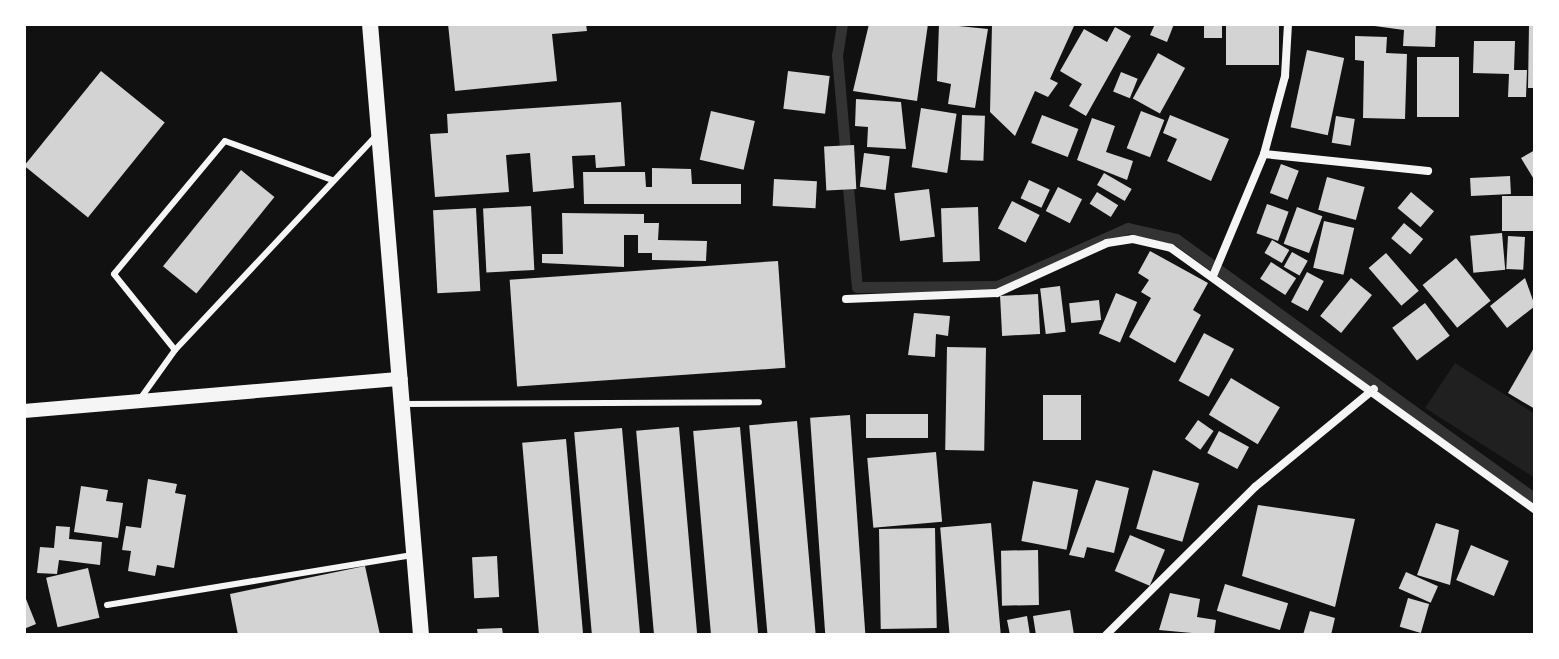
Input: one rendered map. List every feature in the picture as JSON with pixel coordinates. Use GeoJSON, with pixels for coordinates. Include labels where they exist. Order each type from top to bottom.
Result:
{"type":"FeatureCollection","features":[{"type":"Feature","properties":{"kind":"main road"},"geometry":{"type":"LineString","coordinates":[[370,24],[421,635]]}},
{"type":"Feature","properties":{"kind":"street"},"geometry":{"type":"LineString","coordinates":[[1213,276],[1264,154],[1285,76],[1288,24]]}},
{"type":"Feature","properties":{"kind":"street"},"geometry":{"type":"LineString","coordinates":[[1264,154],[1428,171]]}},
{"type":"Feature","properties":{"kind":"street"},"geometry":{"type":"LineString","coordinates":[[846,299],[997,293],[1107,243],[1133,239],[1171,248],[1374,389],[1535,510]]}},
{"type":"Feature","properties":{"kind":"street"},"geometry":{"type":"LineString","coordinates":[[24,411],[401,379]]}},
{"type":"Feature","properties":{"kind":"street"},"geometry":{"type":"LineString","coordinates":[[1106,635],[1255,487],[1374,389]]}},
{"type":"Feature","properties":{"kind":"lane"},"geometry":{"type":"LineString","coordinates":[[140,399],[175,350],[378,134]]}},
{"type":"Feature","properties":{"kind":"lane"},"geometry":{"type":"LineString","coordinates":[[175,350],[114,274],[225,141],[332,180]]}},
{"type":"Feature","properties":{"kind":"lane"},"geometry":{"type":"LineString","coordinates":[[404,404],[759,402]]}},
{"type":"Feature","properties":{"kind":"lane"},"geometry":{"type":"LineString","coordinates":[[107,605],[414,555]]}},
{"type":"Feature","properties":{"kind":"shaded area"},"geometry":{"type":"Polygon","coordinates":[[[1455,363],[1535,414],[1535,478],[1425,408],[1455,363]]]}},
{"type":"Feature","properties":{"kind":"building"},"geometry":{"type":"Polygon","coordinates":[[[448,24],[586,24],[587,31],[552,34],[557,81],[455,91],[448,24]]]}},
{"type":"Feature","properties":{"kind":"building"},"geometry":{"type":"Polygon","coordinates":[[[869,24],[928,24],[917,101],[853,91],[869,24]]]}},
{"type":"Feature","properties":{"kind":"building"},"geometry":{"type":"Polygon","coordinates":[[[939,24],[988,29],[975,108],[948,104],[951,84],[937,81],[939,24]]]}},
{"type":"Feature","properties":{"kind":"building"},"geometry":{"type":"Polygon","coordinates":[[[992,24],[1074,26],[1050,79],[1058,83],[1048,97],[1035,91],[1015,136],[990,112],[992,24]]]}},
{"type":"Feature","properties":{"kind":"building"},"geometry":{"type":"Polygon","coordinates":[[[1155,24],[1174,24],[1167,42],[1150,35],[1155,24]]]}},
{"type":"Feature","properties":{"kind":"building"},"geometry":{"type":"Polygon","coordinates":[[[1204,24],[1222,24],[1222,38],[1204,38],[1204,24]]]}},
{"type":"Feature","properties":{"kind":"building"},"geometry":{"type":"Polygon","coordinates":[[[1226,24],[1279,24],[1279,65],[1226,65],[1226,24]]]}},
{"type":"Feature","properties":{"kind":"building"},"geometry":{"type":"Polygon","coordinates":[[[1360,24],[1436,24],[1435,47],[1403,46],[1404,30],[1360,24]]]}},
{"type":"Feature","properties":{"kind":"building"},"geometry":{"type":"Polygon","coordinates":[[[1529,24],[1535,24],[1535,88],[1528,88],[1529,24]]]}},
{"type":"Feature","properties":{"kind":"building"},"geometry":{"type":"Polygon","coordinates":[[[1115,27],[1131,36],[1086,116],[1069,106],[1082,84],[1060,71],[1084,29],[1107,42],[1115,27]]]}},
{"type":"Feature","properties":{"kind":"building"},"geometry":{"type":"Polygon","coordinates":[[[1355,36],[1387,37],[1386,53],[1407,54],[1405,119],[1363,118],[1364,61],[1355,60],[1355,36]]]}},
{"type":"Feature","properties":{"kind":"building"},"geometry":{"type":"Polygon","coordinates":[[[1474,41],[1515,41],[1514,70],[1527,70],[1526,97],[1508,97],[1509,74],[1473,73],[1474,41]]]}},
{"type":"Feature","properties":{"kind":"building"},"geometry":{"type":"Polygon","coordinates":[[[1307,50],[1344,58],[1328,135],[1291,127],[1307,50]]]}},
{"type":"Feature","properties":{"kind":"building"},"geometry":{"type":"Polygon","coordinates":[[[1158,53],[1185,68],[1160,114],[1133,98],[1158,53]]]}},
{"type":"Feature","properties":{"kind":"building"},"geometry":{"type":"Polygon","coordinates":[[[1417,57],[1459,57],[1459,117],[1417,117],[1417,57]]]}},
{"type":"Feature","properties":{"kind":"building"},"geometry":{"type":"Polygon","coordinates":[[[101,71],[165,123],[88,217],[24,166],[101,71]]]}},
{"type":"Feature","properties":{"kind":"building"},"geometry":{"type":"Polygon","coordinates":[[[788,71],[830,76],[825,114],[783,109],[788,71]]]}},
{"type":"Feature","properties":{"kind":"building"},"geometry":{"type":"Polygon","coordinates":[[[1121,72],[1138,79],[1130,98],[1113,91],[1121,72]]]}},
{"type":"Feature","properties":{"kind":"building"},"geometry":{"type":"Polygon","coordinates":[[[856,99],[901,102],[906,149],[867,147],[868,127],[855,126],[856,99]]]}},
{"type":"Feature","properties":{"kind":"building"},"geometry":{"type":"Polygon","coordinates":[[[621,102],[625,166],[596,168],[595,155],[572,156],[574,188],[533,192],[530,153],[506,155],[509,192],[435,197],[430,134],[448,133],[447,114],[621,102]]]}},
{"type":"Feature","properties":{"kind":"building"},"geometry":{"type":"Polygon","coordinates":[[[921,108],[957,114],[947,173],[912,167],[921,108]]]}},
{"type":"Feature","properties":{"kind":"building"},"geometry":{"type":"Polygon","coordinates":[[[711,111],[755,121],[744,170],[700,160],[711,111]]]}},
{"type":"Feature","properties":{"kind":"building"},"geometry":{"type":"Polygon","coordinates":[[[1141,111],[1164,120],[1150,157],[1127,148],[1141,111]]]}},
{"type":"Feature","properties":{"kind":"building"},"geometry":{"type":"Polygon","coordinates":[[[962,115],[985,116],[983,161],[960,160],[962,115]]]}},
{"type":"Feature","properties":{"kind":"building"},"geometry":{"type":"Polygon","coordinates":[[[1042,115],[1078,129],[1068,157],[1031,143],[1042,115]]]}},
{"type":"Feature","properties":{"kind":"building"},"geometry":{"type":"Polygon","coordinates":[[[1170,115],[1229,139],[1211,181],[1167,161],[1177,139],[1163,133],[1170,115]]]}},
{"type":"Feature","properties":{"kind":"building"},"geometry":{"type":"Polygon","coordinates":[[[1336,116],[1355,119],[1351,146],[1332,143],[1336,116]]]}},
{"type":"Feature","properties":{"kind":"building"},"geometry":{"type":"Polygon","coordinates":[[[1092,118],[1115,126],[1106,152],[1133,161],[1127,180],[1077,160],[1092,118]]]}},
{"type":"Feature","properties":{"kind":"building"},"geometry":{"type":"Polygon","coordinates":[[[854,145],[856,189],[826,191],[824,147],[854,145]]]}},
{"type":"Feature","properties":{"kind":"building"},"geometry":{"type":"Polygon","coordinates":[[[1535,150],[1535,181],[1521,158],[1535,150]]]}},
{"type":"Feature","properties":{"kind":"building"},"geometry":{"type":"Polygon","coordinates":[[[864,153],[890,156],[886,190],[860,187],[864,153]]]}},
{"type":"Feature","properties":{"kind":"building"},"geometry":{"type":"Polygon","coordinates":[[[1281,164],[1299,171],[1288,200],[1270,193],[1281,164]]]}},
{"type":"Feature","properties":{"kind":"building"},"geometry":{"type":"Polygon","coordinates":[[[652,168],[691,169],[692,184],[741,184],[741,204],[584,204],[583,172],[645,172],[646,187],[652,187],[652,168]]]}},
{"type":"Feature","properties":{"kind":"building"},"geometry":{"type":"Polygon","coordinates":[[[241,170],[274,197],[196,293],[163,266],[241,170]]]}},
{"type":"Feature","properties":{"kind":"building"},"geometry":{"type":"Polygon","coordinates":[[[1104,173],[1132,189],[1125,201],[1097,185],[1104,173]]]}},
{"type":"Feature","properties":{"kind":"building"},"geometry":{"type":"Polygon","coordinates":[[[1510,176],[1511,194],[1471,196],[1470,178],[1510,176]]]}},
{"type":"Feature","properties":{"kind":"building"},"geometry":{"type":"Polygon","coordinates":[[[1327,177],[1365,187],[1356,220],[1318,210],[1327,177]]]}},
{"type":"Feature","properties":{"kind":"building"},"geometry":{"type":"Polygon","coordinates":[[[774,179],[817,181],[816,208],[773,206],[774,179]]]}},
{"type":"Feature","properties":{"kind":"building"},"geometry":{"type":"Polygon","coordinates":[[[1029,180],[1050,190],[1041,208],[1021,198],[1029,180]]]}},
{"type":"Feature","properties":{"kind":"building"},"geometry":{"type":"Polygon","coordinates":[[[1058,187],[1082,199],[1070,223],[1046,211],[1058,187]]]}},
{"type":"Feature","properties":{"kind":"building"},"geometry":{"type":"Polygon","coordinates":[[[929,189],[935,237],[900,241],[894,193],[929,189]]]}},
{"type":"Feature","properties":{"kind":"building"},"geometry":{"type":"Polygon","coordinates":[[[1097,192],[1118,205],[1111,217],[1090,204],[1097,192]]]}},
{"type":"Feature","properties":{"kind":"building"},"geometry":{"type":"Polygon","coordinates":[[[1411,192],[1434,211],[1420,227],[1398,208],[1411,192]]]}},
{"type":"Feature","properties":{"kind":"building"},"geometry":{"type":"Polygon","coordinates":[[[1502,196],[1535,196],[1535,231],[1502,231],[1502,196]]]}},
{"type":"Feature","properties":{"kind":"building"},"geometry":{"type":"Polygon","coordinates":[[[1012,201],[1040,215],[1026,243],[998,229],[1012,201]]]}},
{"type":"Feature","properties":{"kind":"building"},"geometry":{"type":"Polygon","coordinates":[[[1267,204],[1289,212],[1278,241],[1256,233],[1267,204]]]}},
{"type":"Feature","properties":{"kind":"building"},"geometry":{"type":"Polygon","coordinates":[[[531,206],[534,270],[486,272],[483,209],[531,206]]]}},
{"type":"Feature","properties":{"kind":"building"},"geometry":{"type":"Polygon","coordinates":[[[978,207],[980,261],[943,262],[941,208],[978,207]]]}},
{"type":"Feature","properties":{"kind":"building"},"geometry":{"type":"Polygon","coordinates":[[[1297,207],[1322,216],[1309,253],[1284,244],[1297,207]]]}},
{"type":"Feature","properties":{"kind":"building"},"geometry":{"type":"Polygon","coordinates":[[[476,208],[480,291],[437,293],[433,210],[476,208]]]}},
{"type":"Feature","properties":{"kind":"building"},"geometry":{"type":"Polygon","coordinates":[[[562,213],[644,214],[644,223],[659,223],[658,240],[707,241],[706,261],[652,260],[652,253],[638,253],[638,235],[624,235],[624,267],[542,263],[542,254],[563,254],[562,213]]]}},
{"type":"Feature","properties":{"kind":"building"},"geometry":{"type":"Polygon","coordinates":[[[1324,221],[1354,228],[1343,275],[1313,268],[1324,221]]]}},
{"type":"Feature","properties":{"kind":"building"},"geometry":{"type":"Polygon","coordinates":[[[1404,223],[1423,239],[1410,254],[1391,238],[1404,223]]]}},
{"type":"Feature","properties":{"kind":"building"},"geometry":{"type":"Polygon","coordinates":[[[1502,233],[1505,270],[1473,273],[1470,236],[1502,233]]]}},
{"type":"Feature","properties":{"kind":"building"},"geometry":{"type":"Polygon","coordinates":[[[1508,236],[1525,237],[1523,270],[1506,269],[1508,236]]]}},
{"type":"Feature","properties":{"kind":"building"},"geometry":{"type":"Polygon","coordinates":[[[1272,240],[1289,250],[1282,263],[1264,253],[1272,240]]]}},
{"type":"Feature","properties":{"kind":"building"},"geometry":{"type":"Polygon","coordinates":[[[1150,251],[1208,283],[1193,310],[1201,315],[1175,363],[1129,337],[1151,298],[1141,292],[1149,280],[1138,273],[1150,251]]]}},
{"type":"Feature","properties":{"kind":"building"},"geometry":{"type":"Polygon","coordinates":[[[1292,252],[1308,261],[1300,276],[1284,267],[1292,252]]]}},
{"type":"Feature","properties":{"kind":"building"},"geometry":{"type":"Polygon","coordinates":[[[1386,253],[1419,291],[1401,306],[1369,268],[1386,253]]]}},
{"type":"Feature","properties":{"kind":"building"},"geometry":{"type":"Polygon","coordinates":[[[1456,258],[1491,301],[1457,328],[1423,285],[1456,258]]]}},
{"type":"Feature","properties":{"kind":"building"},"geometry":{"type":"Polygon","coordinates":[[[778,261],[785,368],[517,387],[510,280],[778,261]]]}},
{"type":"Feature","properties":{"kind":"building"},"geometry":{"type":"Polygon","coordinates":[[[1271,262],[1296,278],[1285,295],[1260,279],[1271,262]]]}},
{"type":"Feature","properties":{"kind":"building"},"geometry":{"type":"Polygon","coordinates":[[[1307,272],[1324,281],[1308,311],[1291,302],[1307,272]]]}},
{"type":"Feature","properties":{"kind":"building"},"geometry":{"type":"Polygon","coordinates":[[[1351,278],[1372,295],[1341,333],[1320,316],[1351,278]]]}},
{"type":"Feature","properties":{"kind":"building"},"geometry":{"type":"Polygon","coordinates":[[[1525,278],[1535,306],[1507,328],[1490,306],[1525,278]]]}},
{"type":"Feature","properties":{"kind":"building"},"geometry":{"type":"Polygon","coordinates":[[[1060,286],[1066,332],[1046,334],[1040,288],[1060,286]]]}},
{"type":"Feature","properties":{"kind":"building"},"geometry":{"type":"Polygon","coordinates":[[[1116,293],[1137,302],[1120,342],[1099,334],[1116,293]]]}},
{"type":"Feature","properties":{"kind":"building"},"geometry":{"type":"Polygon","coordinates":[[[1038,294],[1040,334],[1002,336],[1000,296],[1038,294]]]}},
{"type":"Feature","properties":{"kind":"building"},"geometry":{"type":"Polygon","coordinates":[[[1099,300],[1101,320],[1071,323],[1069,303],[1099,300]]]}},
{"type":"Feature","properties":{"kind":"building"},"geometry":{"type":"Polygon","coordinates":[[[1425,303],[1450,336],[1417,360],[1392,328],[1425,303]]]}},
{"type":"Feature","properties":{"kind":"building"},"geometry":{"type":"Polygon","coordinates":[[[914,313],[950,316],[948,336],[936,334],[935,357],[908,355],[914,313]]]}},
{"type":"Feature","properties":{"kind":"building"},"geometry":{"type":"Polygon","coordinates":[[[1204,333],[1234,349],[1209,397],[1179,381],[1204,333]]]}},
{"type":"Feature","properties":{"kind":"building"},"geometry":{"type":"Polygon","coordinates":[[[1535,346],[1535,409],[1508,393],[1535,346]]]}},
{"type":"Feature","properties":{"kind":"building"},"geometry":{"type":"Polygon","coordinates":[[[947,347],[986,348],[984,451],[945,450],[947,347]]]}},
{"type":"Feature","properties":{"kind":"building"},"geometry":{"type":"Polygon","coordinates":[[[1231,378],[1280,407],[1258,444],[1209,415],[1231,378]]]}},
{"type":"Feature","properties":{"kind":"building"},"geometry":{"type":"Polygon","coordinates":[[[1043,395],[1081,395],[1081,440],[1043,440],[1043,395]]]}},
{"type":"Feature","properties":{"kind":"building"},"geometry":{"type":"Polygon","coordinates":[[[866,414],[928,414],[928,438],[866,438],[866,414]]]}},
{"type":"Feature","properties":{"kind":"building"},"geometry":{"type":"Polygon","coordinates":[[[850,415],[865,634],[825,635],[810,418],[850,415]]]}},
{"type":"Feature","properties":{"kind":"building"},"geometry":{"type":"Polygon","coordinates":[[[1198,420],[1214,431],[1200,450],[1185,439],[1198,420]]]}},
{"type":"Feature","properties":{"kind":"building"},"geometry":{"type":"Polygon","coordinates":[[[797,421],[816,633],[768,635],[749,425],[797,421]]]}},
{"type":"Feature","properties":{"kind":"building"},"geometry":{"type":"Polygon","coordinates":[[[679,427],[697,635],[654,635],[636,431],[679,427]]]}},
{"type":"Feature","properties":{"kind":"building"},"geometry":{"type":"Polygon","coordinates":[[[740,427],[758,635],[711,635],[693,431],[740,427]]]}},
{"type":"Feature","properties":{"kind":"building"},"geometry":{"type":"Polygon","coordinates":[[[622,428],[640,635],[592,635],[574,432],[622,428]]]}},
{"type":"Feature","properties":{"kind":"building"},"geometry":{"type":"Polygon","coordinates":[[[1219,431],[1249,447],[1237,469],[1207,453],[1219,431]]]}},
{"type":"Feature","properties":{"kind":"building"},"geometry":{"type":"Polygon","coordinates":[[[566,439],[583,635],[539,635],[522,443],[566,439]]]}},
{"type":"Feature","properties":{"kind":"building"},"geometry":{"type":"Polygon","coordinates":[[[936,452],[942,522],[873,528],[867,458],[936,452]]]}},
{"type":"Feature","properties":{"kind":"building"},"geometry":{"type":"Polygon","coordinates":[[[1153,470],[1199,483],[1182,542],[1136,529],[1153,470]]]}},
{"type":"Feature","properties":{"kind":"building"},"geometry":{"type":"Polygon","coordinates":[[[148,479],[177,484],[175,493],[186,495],[174,568],[157,565],[155,576],[128,571],[131,551],[122,550],[126,526],[141,528],[148,479]]]}},
{"type":"Feature","properties":{"kind":"building"},"geometry":{"type":"Polygon","coordinates":[[[1096,480],[1129,488],[1114,553],[1087,547],[1084,558],[1069,555],[1096,480]]]}},
{"type":"Feature","properties":{"kind":"building"},"geometry":{"type":"Polygon","coordinates":[[[1033,481],[1078,490],[1067,550],[1021,541],[1033,481]]]}},
{"type":"Feature","properties":{"kind":"building"},"geometry":{"type":"Polygon","coordinates":[[[81,486],[108,490],[106,501],[123,503],[118,538],[74,532],[81,486]]]}},
{"type":"Feature","properties":{"kind":"building"},"geometry":{"type":"Polygon","coordinates":[[[1258,505],[1355,519],[1335,607],[1242,576],[1258,505]]]}},
{"type":"Feature","properties":{"kind":"building"},"geometry":{"type":"Polygon","coordinates":[[[991,523],[1001,635],[950,635],[940,527],[991,523]]]}},
{"type":"Feature","properties":{"kind":"building"},"geometry":{"type":"Polygon","coordinates":[[[1436,523],[1459,530],[1450,585],[1417,575],[1436,523]]]}},
{"type":"Feature","properties":{"kind":"building"},"geometry":{"type":"Polygon","coordinates":[[[56,526],[70,527],[69,539],[102,542],[100,565],[59,560],[57,574],[37,573],[40,547],[54,548],[56,526]]]}},
{"type":"Feature","properties":{"kind":"building"},"geometry":{"type":"Polygon","coordinates":[[[935,528],[937,628],[881,629],[879,529],[935,528]]]}},
{"type":"Feature","properties":{"kind":"building"},"geometry":{"type":"Polygon","coordinates":[[[1130,535],[1165,550],[1150,586],[1115,571],[1130,535]]]}},
{"type":"Feature","properties":{"kind":"building"},"geometry":{"type":"Polygon","coordinates":[[[1471,545],[1509,561],[1494,596],[1456,580],[1471,545]]]}},
{"type":"Feature","properties":{"kind":"building"},"geometry":{"type":"Polygon","coordinates":[[[1038,550],[1039,605],[1002,606],[1001,551],[1038,550]]]}},
{"type":"Feature","properties":{"kind":"building"},"geometry":{"type":"Polygon","coordinates":[[[497,556],[499,597],[474,598],[472,557],[497,556]]]}},
{"type":"Feature","properties":{"kind":"building"},"geometry":{"type":"Polygon","coordinates":[[[365,566],[380,635],[238,635],[230,594],[365,566]]]}},
{"type":"Feature","properties":{"kind":"building"},"geometry":{"type":"Polygon","coordinates":[[[88,568],[99,618],[58,627],[46,578],[88,568]]]}},
{"type":"Feature","properties":{"kind":"building"},"geometry":{"type":"Polygon","coordinates":[[[1406,572],[1438,586],[1431,603],[1399,588],[1406,572]]]}},
{"type":"Feature","properties":{"kind":"building"},"geometry":{"type":"Polygon","coordinates":[[[1225,584],[1288,603],[1280,630],[1217,611],[1225,584]]]}},
{"type":"Feature","properties":{"kind":"building"},"geometry":{"type":"Polygon","coordinates":[[[1170,593],[1200,599],[1197,617],[1216,620],[1214,635],[1159,630],[1170,593]]]}},
{"type":"Feature","properties":{"kind":"building"},"geometry":{"type":"Polygon","coordinates":[[[24,594],[36,624],[24,629],[24,594]]]}},
{"type":"Feature","properties":{"kind":"building"},"geometry":{"type":"Polygon","coordinates":[[[1408,598],[1429,604],[1421,633],[1400,627],[1408,598]]]}},
{"type":"Feature","properties":{"kind":"building"},"geometry":{"type":"Polygon","coordinates":[[[1070,610],[1074,635],[1036,635],[1033,616],[1070,610]]]}},
{"type":"Feature","properties":{"kind":"building"},"geometry":{"type":"Polygon","coordinates":[[[1310,611],[1335,618],[1331,635],[1303,635],[1310,611]]]}},
{"type":"Feature","properties":{"kind":"building"},"geometry":{"type":"Polygon","coordinates":[[[1027,616],[1030,635],[1010,635],[1007,620],[1027,616]]]}},
{"type":"Feature","properties":{"kind":"building"},"geometry":{"type":"Polygon","coordinates":[[[502,628],[503,635],[478,635],[477,629],[502,628]]]}},
{"type":"Feature","properties":{"kind":"waterway"},"geometry":{"type":"LineString","coordinates":[[842,24],[837,55],[846,159]]}},
{"type":"Feature","properties":{"kind":"waterway"},"geometry":{"type":"LineString","coordinates":[[847,176],[857,287],[997,286],[1128,228],[1176,239],[1535,499]]}}]}
